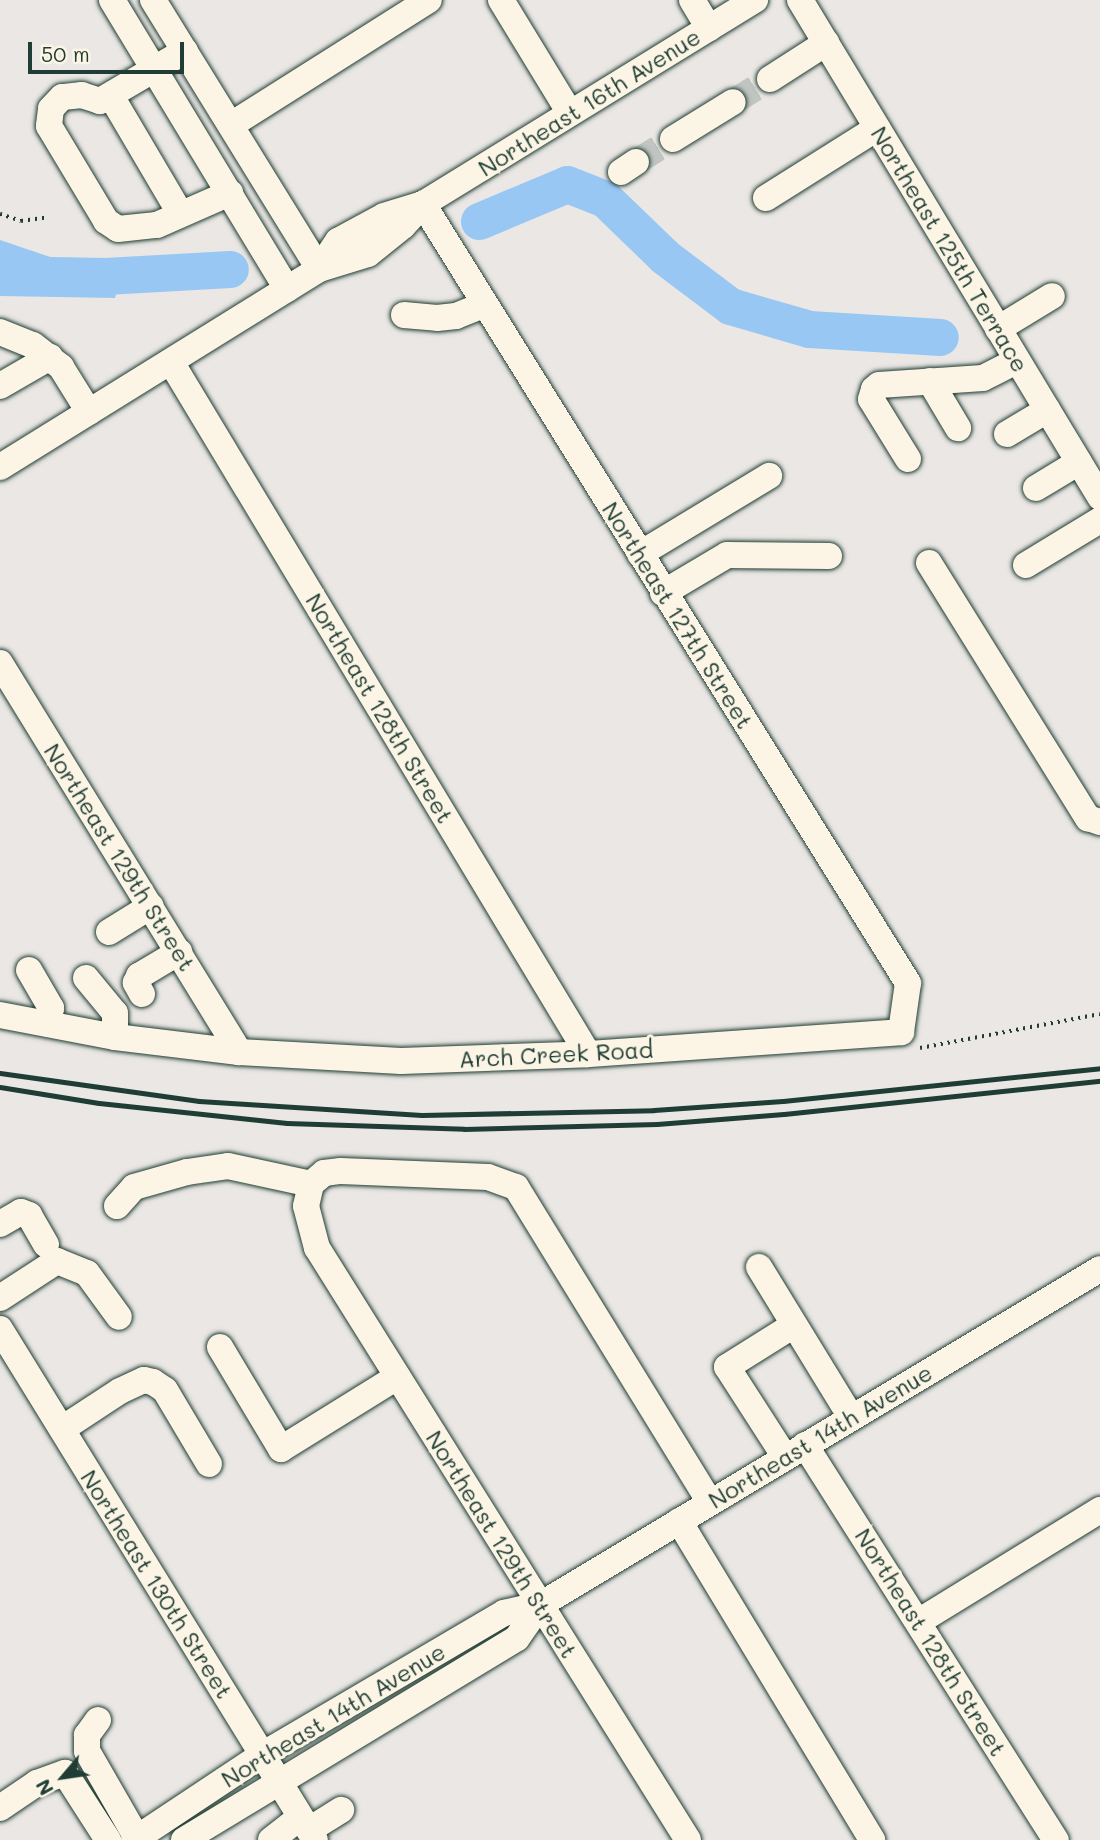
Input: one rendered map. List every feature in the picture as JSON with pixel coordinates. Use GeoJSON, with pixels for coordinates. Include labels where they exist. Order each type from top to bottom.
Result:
{"type":"FeatureCollection","features":[{"type":"Feature","properties":{"kind":"street"},"geometry":{"type":"LineString","coordinates":[[112,0],[288,289]]}},
{"type":"Feature","properties":{"kind":"street"},"geometry":{"type":"LineString","coordinates":[[153,0],[319,269]]}},
{"type":"Feature","properties":{"kind":"street"},"geometry":{"type":"LineString","coordinates":[[231,125],[429,0]]}},
{"type":"Feature","properties":{"kind":"street"},"geometry":{"type":"LineString","coordinates":[[501,0],[570,113]]}},
{"type":"Feature","properties":{"kind":"street"},"geometry":{"type":"LineString","coordinates":[[692,0],[709,28]]}},
{"type":"Feature","properties":{"kind":"street","name":"Northeast 16th Avenue"},"geometry":{"type":"LineString","coordinates":[[0,467],[319,269],[338,241],[384,216],[423,204],[755,0]]}},
{"type":"Feature","properties":{"kind":"street","name":"Northeast 125th Terrace"},"geometry":{"type":"LineString","coordinates":[[800,0],[1100,498]]}},
{"type":"Feature","properties":{"kind":"street"},"geometry":{"type":"LineString","coordinates":[[770,79],[826,43]]}},
{"type":"Feature","properties":{"kind":"street"},"geometry":{"type":"LineString","coordinates":[[185,51],[111,96],[94,102],[82,95],[62,97],[55,102],[48,118],[53,136],[106,221],[118,229],[157,225],[230,193]]}},
{"type":"Feature","properties":{"kind":"street"},"geometry":{"type":"LineString","coordinates":[[111,96],[180,213]]}},
{"type":"Feature","properties":{"kind":"street"},"geometry":{"type":"LineString","coordinates":[[673,139],[733,102]]}},
{"type":"Feature","properties":{"kind":"street"},"geometry":{"type":"LineString","coordinates":[[766,198],[877,128]]}},
{"type":"Feature","properties":{"kind":"street","name":"Northeast 127th Street"},"geometry":{"type":"LineString","coordinates":[[423,204],[908,983],[901,1032]]}},
{"type":"Feature","properties":{"kind":"street"},"geometry":{"type":"LineString","coordinates":[[998,328],[1052,296]]}},
{"type":"Feature","properties":{"kind":"street"},"geometry":{"type":"LineString","coordinates":[[404,315],[437,318],[456,316],[485,304]]}},
{"type":"Feature","properties":{"kind":"street"},"geometry":{"type":"LineString","coordinates":[[0,332],[13,335],[50,357],[61,367],[89,412]]}},
{"type":"Feature","properties":{"kind":"street"},"geometry":{"type":"LineString","coordinates":[[0,386],[50,357]]}},
{"type":"Feature","properties":{"kind":"street"},"geometry":{"type":"LineString","coordinates":[[908,459],[871,394],[879,385],[983,378],[1017,361]]}},
{"type":"Feature","properties":{"kind":"street","name":"Northeast 128th Street"},"geometry":{"type":"LineString","coordinates":[[171,362],[588,1054]]}},
{"type":"Feature","properties":{"kind":"street"},"geometry":{"type":"LineString","coordinates":[[930,381],[958,428]]}},
{"type":"Feature","properties":{"kind":"street"},"geometry":{"type":"LineString","coordinates":[[1007,434],[1047,410]]}},
{"type":"Feature","properties":{"kind":"street"},"geometry":{"type":"LineString","coordinates":[[1036,488],[1079,462]]}},
{"type":"Feature","properties":{"kind":"street"},"geometry":{"type":"LineString","coordinates":[[640,554],[769,476]]}},
{"type":"Feature","properties":{"kind":"street"},"geometry":{"type":"LineString","coordinates":[[1026,565],[1100,520]]}},
{"type":"Feature","properties":{"kind":"street"},"geometry":{"type":"LineString","coordinates":[[663,593],[727,555],[829,556]]}},
{"type":"Feature","properties":{"kind":"street"},"geometry":{"type":"LineString","coordinates":[[929,562],[1088,818],[1100,822]]}},
{"type":"Feature","properties":{"kind":"street","name":"Northeast 129th Street"},"geometry":{"type":"LineString","coordinates":[[0,663],[8,696],[150,906],[239,1052]]}},
{"type":"Feature","properties":{"kind":"street"},"geometry":{"type":"LineString","coordinates":[[109,932],[150,906]]}},
{"type":"Feature","properties":{"kind":"street"},"geometry":{"type":"LineString","coordinates":[[142,994],[135,983],[139,976],[178,952]]}},
{"type":"Feature","properties":{"kind":"street"},"geometry":{"type":"LineString","coordinates":[[29,970],[51,1008],[48,1024]]}},
{"type":"Feature","properties":{"kind":"street"},"geometry":{"type":"LineString","coordinates":[[86,978],[115,1013],[115,1037]]}},
{"type":"Feature","properties":{"kind":"street","name":"Arch Creek Road"},"geometry":{"type":"LineString","coordinates":[[0,1015],[115,1037],[239,1052],[401,1061],[588,1054],[901,1032]]}},
{"type":"Feature","properties":{"kind":"street"},"geometry":{"type":"LineString","coordinates":[[117,1206],[134,1186],[187,1172],[228,1166],[311,1184],[324,1174],[341,1171],[488,1177],[516,1186],[710,1502]]}},
{"type":"Feature","properties":{"kind":"street","name":"Northeast 129th Street"},"geometry":{"type":"LineString","coordinates":[[311,1184],[306,1206],[317,1248],[688,1840]]}},
{"type":"Feature","properties":{"kind":"street"},"geometry":{"type":"LineString","coordinates":[[0,1224],[21,1212],[29,1215],[46,1244]]}},
{"type":"Feature","properties":{"kind":"street"},"geometry":{"type":"LineString","coordinates":[[0,1298],[57,1261],[86,1273],[119,1317]]}},
{"type":"Feature","properties":{"kind":"street"},"geometry":{"type":"LineString","coordinates":[[759,1267],[850,1418]]}},
{"type":"Feature","properties":{"kind":"street","name":"Northeast 14th Avenue"},"geometry":{"type":"LineString","coordinates":[[136,1839],[262,1755],[504,1613],[540,1605],[850,1418],[1096,1281]]}},
{"type":"Feature","properties":{"kind":"street","name":"Northeast 128th Street"},"geometry":{"type":"LineString","coordinates":[[794,1325],[727,1367],[795,1451],[918,1622],[1056,1840]]}},
{"type":"Feature","properties":{"kind":"street","name":"Northeast 130th Street"},"geometry":{"type":"LineString","coordinates":[[0,1329],[10,1366],[62,1429],[308,1829]]}},
{"type":"Feature","properties":{"kind":"street"},"geometry":{"type":"LineString","coordinates":[[220,1347],[281,1449],[397,1377]]}},
{"type":"Feature","properties":{"kind":"street"},"geometry":{"type":"LineString","coordinates":[[62,1429],[120,1391],[144,1380],[153,1382],[165,1390],[209,1464]]}},
{"type":"Feature","properties":{"kind":"street"},"geometry":{"type":"LineString","coordinates":[[918,1622],[1100,1510]]}},
{"type":"Feature","properties":{"kind":"street"},"geometry":{"type":"LineString","coordinates":[[679,1521],[872,1840]]}},
{"type":"Feature","properties":{"kind":"street","name":"Northeast 14th Avenue"},"geometry":{"type":"LineString","coordinates":[[184,1840],[517,1638],[540,1605]]}},
{"type":"Feature","properties":{"kind":"street"},"geometry":{"type":"LineString","coordinates":[[98,1720],[87,1735],[87,1751],[136,1839]]}},
{"type":"Feature","properties":{"kind":"street"},"geometry":{"type":"LineString","coordinates":[[0,1808],[37,1783],[65,1773],[108,1840]]}},
{"type":"Feature","properties":{"kind":"street"},"geometry":{"type":"LineString","coordinates":[[271,1840],[308,1829],[341,1810]]}},
{"type":"Feature","properties":{"kind":"path"},"geometry":{"type":"LineString","coordinates":[[0,214],[22,220],[48,217]]}},
{"type":"Feature","properties":{"kind":"path"},"geometry":{"type":"LineString","coordinates":[[901,1032],[909,1050],[1100,1014]]}},
{"type":"Feature","properties":{"kind":"water"},"geometry":{"type":"Polygon","coordinates":[[[0,240],[65,262],[122,270],[115,298],[0,296],[0,240]]]}},
{"type":"Feature","properties":{"kind":"waterway"},"geometry":{"type":"LineString","coordinates":[[479,221],[567,184],[605,199],[665,257],[730,306],[809,329],[940,337]]}},
{"type":"Feature","properties":{"kind":"waterway"},"geometry":{"type":"LineString","coordinates":[[0,274],[105,276],[230,269]]}},
{"type":"Feature","properties":{"kind":"tunnel"},"geometry":{"type":"LineString","coordinates":[[733,102],[770,79]]}},
{"type":"Feature","properties":{"kind":"tunnel"},"geometry":{"type":"LineString","coordinates":[[636,162],[673,139]]}},
{"type":"Feature","properties":{"kind":"railway"},"geometry":{"type":"LineString","coordinates":[[0,1073],[199,1101],[422,1115],[654,1110],[783,1101],[1100,1068]]}},
{"type":"Feature","properties":{"kind":"railway"},"geometry":{"type":"LineString","coordinates":[[0,1087],[99,1103],[287,1123],[464,1129],[657,1124],[784,1114],[1100,1081]]}}]}
